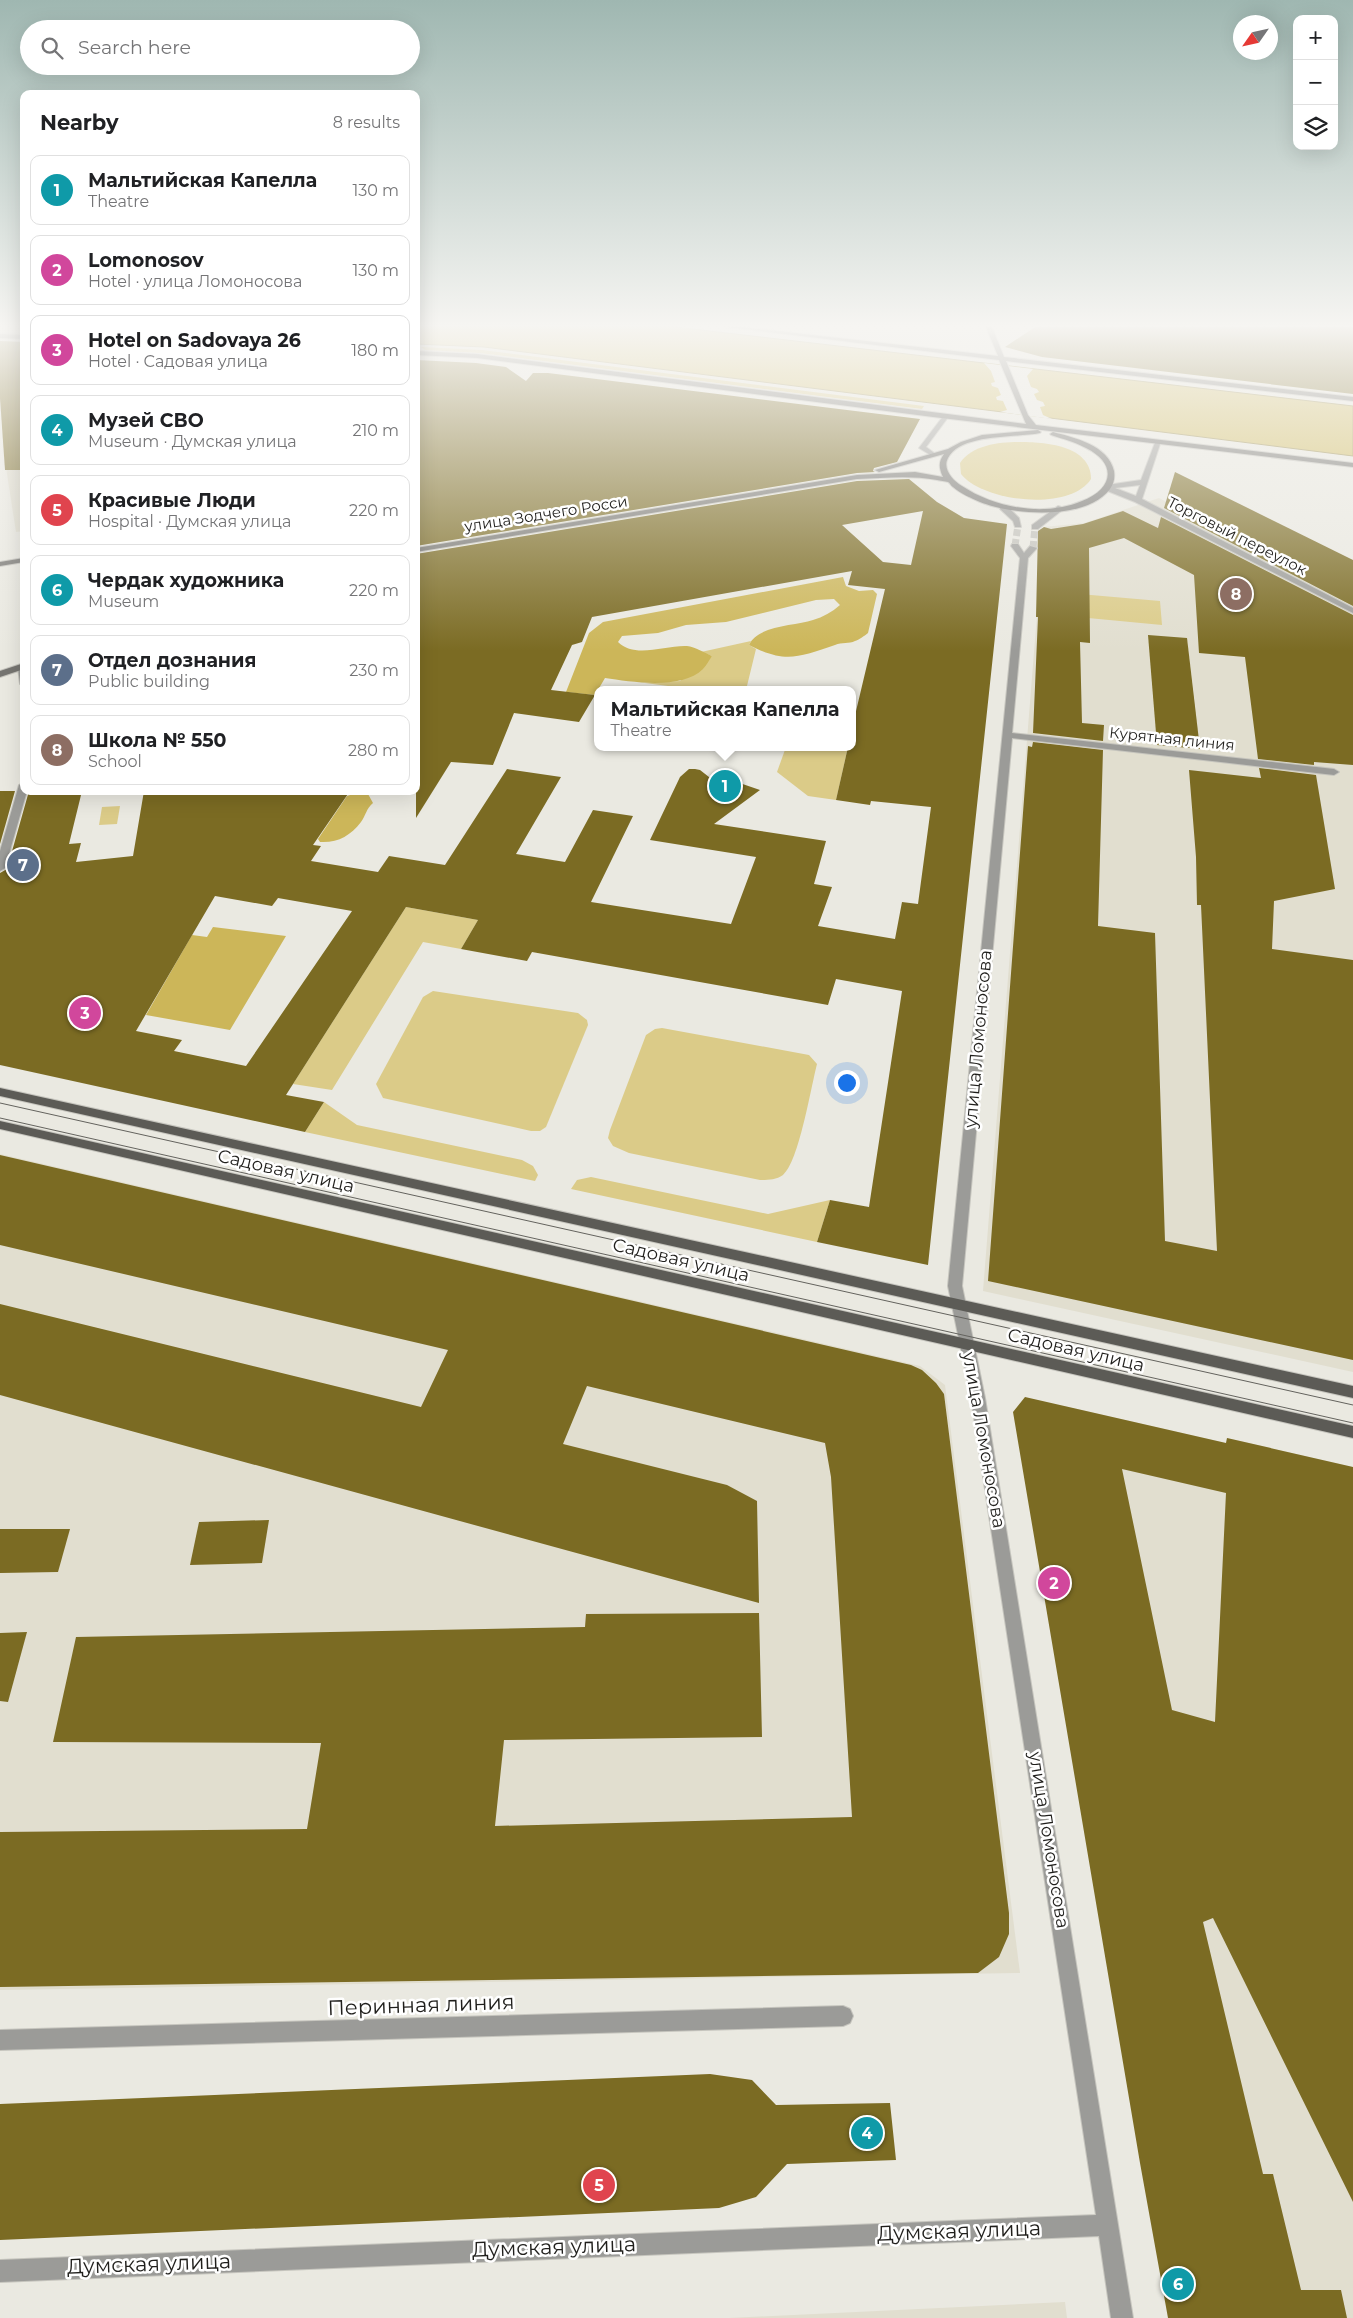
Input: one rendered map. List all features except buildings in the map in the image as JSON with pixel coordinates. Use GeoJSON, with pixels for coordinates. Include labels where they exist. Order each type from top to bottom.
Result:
{"type":"FeatureCollection","features":[{"type":"Feature","properties":{"kind":"main road","name":"улица Зодчего Росси"},"geometry":{"type":"LineString","coordinates":[[858,477],[948,451],[981,437],[1005,435]]}},
{"type":"Feature","properties":{"kind":"main road"},"geometry":{"type":"LineString","coordinates":[[948,451],[942,461],[942,471],[949,480],[969,495],[1003,507],[1031,510],[1061,508],[1092,500],[1108,488],[1112,481],[1111,471],[1104,458],[1087,445],[1057,435]]}},
{"type":"Feature","properties":{"kind":"main road"},"geometry":{"type":"LineString","coordinates":[[1113,435],[1353,465]]}},
{"type":"Feature","properties":{"kind":"main road","name":"улица Зодчего Росси"},"geometry":{"type":"LineString","coordinates":[[420,549],[858,477],[915,474],[949,480]]}},
{"type":"Feature","properties":{"kind":"main road"},"geometry":{"type":"LineString","coordinates":[[0,564],[20,561]]}},
{"type":"Feature","properties":{"kind":"main road"},"geometry":{"type":"LineString","coordinates":[[0,664],[20,667]]}},
{"type":"Feature","properties":{"kind":"main road"},"geometry":{"type":"LineString","coordinates":[[0,674],[20,668]]}},
{"type":"Feature","properties":{"kind":"main road","name":"Садовая улица"},"geometry":{"type":"LineString","coordinates":[[0,1092],[1353,1392]]}},
{"type":"Feature","properties":{"kind":"main road","name":"Садовая улица"},"geometry":{"type":"LineString","coordinates":[[0,1125],[1353,1432]]}},
{"type":"Feature","properties":{"kind":"street"},"geometry":{"type":"LineString","coordinates":[[932,435],[922,448],[934,455]]}},
{"type":"Feature","properties":{"kind":"street"},"geometry":{"type":"LineString","coordinates":[[1138,500],[1158,441]]}},
{"type":"Feature","properties":{"kind":"street"},"geometry":{"type":"LineString","coordinates":[[1108,488],[1145,482]]}},
{"type":"Feature","properties":{"kind":"street","name":"Торговый переулок"},"geometry":{"type":"LineString","coordinates":[[1108,488],[1138,500],[1353,611]]}},
{"type":"Feature","properties":{"kind":"street"},"geometry":{"type":"LineString","coordinates":[[1003,507],[1016,520],[1018,525]]}},
{"type":"Feature","properties":{"kind":"street"},"geometry":{"type":"LineString","coordinates":[[1035,527],[1061,508]]}},
{"type":"Feature","properties":{"kind":"street"},"geometry":{"type":"LineString","coordinates":[[1015,546],[1024,558],[1033,548]]}},
{"type":"Feature","properties":{"kind":"street","name":"улица Ломоносова"},"geometry":{"type":"LineString","coordinates":[[1024,558],[955,1286],[968,1345],[986,1448],[1122,2318]]}},
{"type":"Feature","properties":{"kind":"street","name":"Курятная линия"},"geometry":{"type":"LineString","coordinates":[[1007,735],[1334,772]]}},
{"type":"Feature","properties":{"kind":"street"},"geometry":{"type":"LineString","coordinates":[[0,868],[21,795]]}},
{"type":"Feature","properties":{"kind":"street","name":"Перинная линия"},"geometry":{"type":"LineString","coordinates":[[0,2040],[843,2016]]}},
{"type":"Feature","properties":{"kind":"street","name":"Думская улица"},"geometry":{"type":"LineString","coordinates":[[0,2270],[1108,2225]]}},
{"type":"Feature","properties":{"kind":"shaded area"},"geometry":{"type":"Polygon","coordinates":[[[1187,435],[1353,435],[1353,456],[1187,435]]]}},
{"type":"Feature","properties":{"kind":"shaded area"},"geometry":{"type":"Polygon","coordinates":[[[1019,442],[1053,445],[1075,452],[1089,468],[1091,479],[1080,489],[1065,496],[1046,499],[1026,499],[1006,497],[988,491],[972,484],[961,474],[960,463],[971,452],[995,444],[1019,442]]]}},
{"type":"Feature","properties":{"kind":"shaded area"},"geometry":{"type":"Polygon","coordinates":[[[20,459],[20,532],[16,532],[5,461],[20,459]]]}},
{"type":"Feature","properties":{"kind":"shaded area"},"geometry":{"type":"Polygon","coordinates":[[[1159,498],[1353,599],[1353,1372],[983,1291],[1044,527],[1084,523],[1159,498]]]}},
{"type":"Feature","properties":{"kind":"shaded area"},"geometry":{"type":"Polygon","coordinates":[[[843,577],[846,586],[859,591],[873,590],[877,594],[868,633],[857,640],[792,657],[773,655],[749,645],[754,638],[768,630],[817,619],[840,605],[834,599],[816,600],[726,622],[686,625],[658,633],[622,636],[618,642],[633,650],[687,646],[712,656],[703,669],[694,676],[683,680],[656,683],[605,678],[600,686],[594,686],[594,695],[566,692],[589,633],[603,622],[843,577]]]}},
{"type":"Feature","properties":{"kind":"shaded area"},"geometry":{"type":"Polygon","coordinates":[[[1068,593],[1160,601],[1162,625],[1067,616],[1068,593]]]}},
{"type":"Feature","properties":{"kind":"shaded area"},"geometry":{"type":"Polygon","coordinates":[[[751,641],[749,645],[756,649],[747,686],[668,686],[645,683],[680,681],[712,656],[701,652],[751,641]]]}},
{"type":"Feature","properties":{"kind":"shaded area"},"geometry":{"type":"Polygon","coordinates":[[[785,751],[847,751],[836,800],[808,796],[777,772],[785,751]]]}},
{"type":"Feature","properties":{"kind":"shaded area"},"geometry":{"type":"Polygon","coordinates":[[[369,795],[373,803],[361,822],[343,838],[320,842],[318,839],[347,796],[369,795]]]}},
{"type":"Feature","properties":{"kind":"shaded area"},"geometry":{"type":"Polygon","coordinates":[[[120,806],[117,824],[99,825],[102,807],[120,806]]]}},
{"type":"Feature","properties":{"kind":"shaded area"},"geometry":{"type":"Polygon","coordinates":[[[406,907],[478,920],[461,949],[423,942],[332,1090],[293,1084],[406,907]]]}},
{"type":"Feature","properties":{"kind":"shaded area"},"geometry":{"type":"Polygon","coordinates":[[[213,927],[286,936],[230,1030],[146,1015],[192,935],[207,937],[213,927]]]}},
{"type":"Feature","properties":{"kind":"shaded area"},"geometry":{"type":"Polygon","coordinates":[[[433,991],[578,1013],[587,1020],[588,1025],[546,1127],[540,1131],[531,1131],[383,1098],[376,1084],[423,997],[433,991]]]}},
{"type":"Feature","properties":{"kind":"shaded area"},"geometry":{"type":"Polygon","coordinates":[[[662,1028],[809,1055],[817,1064],[799,1140],[789,1167],[783,1175],[775,1179],[760,1180],[629,1153],[613,1146],[608,1138],[610,1130],[646,1035],[655,1029],[662,1028]]]}},
{"type":"Feature","properties":{"kind":"shaded area"},"geometry":{"type":"Polygon","coordinates":[[[324,1102],[357,1125],[522,1160],[533,1166],[538,1175],[535,1181],[305,1132],[324,1102]]]}},
{"type":"Feature","properties":{"kind":"shaded area"},"geometry":{"type":"Polygon","coordinates":[[[0,1154],[920,1366],[945,1385],[1020,1973],[0,1990],[0,1154]]]}},
{"type":"Feature","properties":{"kind":"shaded area"},"geometry":{"type":"Polygon","coordinates":[[[591,1177],[768,1214],[830,1200],[817,1242],[571,1189],[577,1180],[591,1177]]]}},
{"type":"Feature","properties":{"kind":"shaded area"},"geometry":{"type":"Polygon","coordinates":[[[1064,1406],[1226,1443],[1227,1438],[1353,1467],[1353,2318],[1242,2318],[1064,1406]]]}},
{"type":"Feature","properties":{"kind":"shaded area"},"geometry":{"type":"Polygon","coordinates":[[[1065,2302],[1067,2318],[729,2318],[1065,2302]]]}},
{"type":"Feature","properties":{"kind":"tunnel"},"geometry":{"type":"LineString","coordinates":[[1015,546],[1018,525]]}},
{"type":"Feature","properties":{"kind":"tunnel"},"geometry":{"type":"LineString","coordinates":[[1033,548],[1035,527]]}},
{"type":"Feature","properties":{"kind":"tram line"},"geometry":{"type":"LineString","coordinates":[[0,1103],[1353,1405]]}},
{"type":"Feature","properties":{"kind":"tram line"},"geometry":{"type":"LineString","coordinates":[[0,1118],[1353,1423]]}},
{"type":"Feature","properties":{"kind":"place","name":"Школа № 550"},"geometry":{"type":"Point","coordinates":[1236,594]}},
{"type":"Feature","properties":{"kind":"place","name":"Мальтийская Капелла"},"geometry":{"type":"Point","coordinates":[725,786]}},
{"type":"Feature","properties":{"kind":"place","name":"Отдел дознания"},"geometry":{"type":"Point","coordinates":[23,865]}},
{"type":"Feature","properties":{"kind":"place","name":"Hotel on Sadovaya 26"},"geometry":{"type":"Point","coordinates":[85,1013]}},
{"type":"Feature","properties":{"kind":"place","name":"Lomonosov"},"geometry":{"type":"Point","coordinates":[1054,1583]}},
{"type":"Feature","properties":{"kind":"place","name":"Музей СВО"},"geometry":{"type":"Point","coordinates":[867,2133]}},
{"type":"Feature","properties":{"kind":"place","name":"Красивые Люди"},"geometry":{"type":"Point","coordinates":[599,2185]}},
{"type":"Feature","properties":{"kind":"place","name":"Чердак художника"},"geometry":{"type":"Point","coordinates":[1178,2284]}}]}
